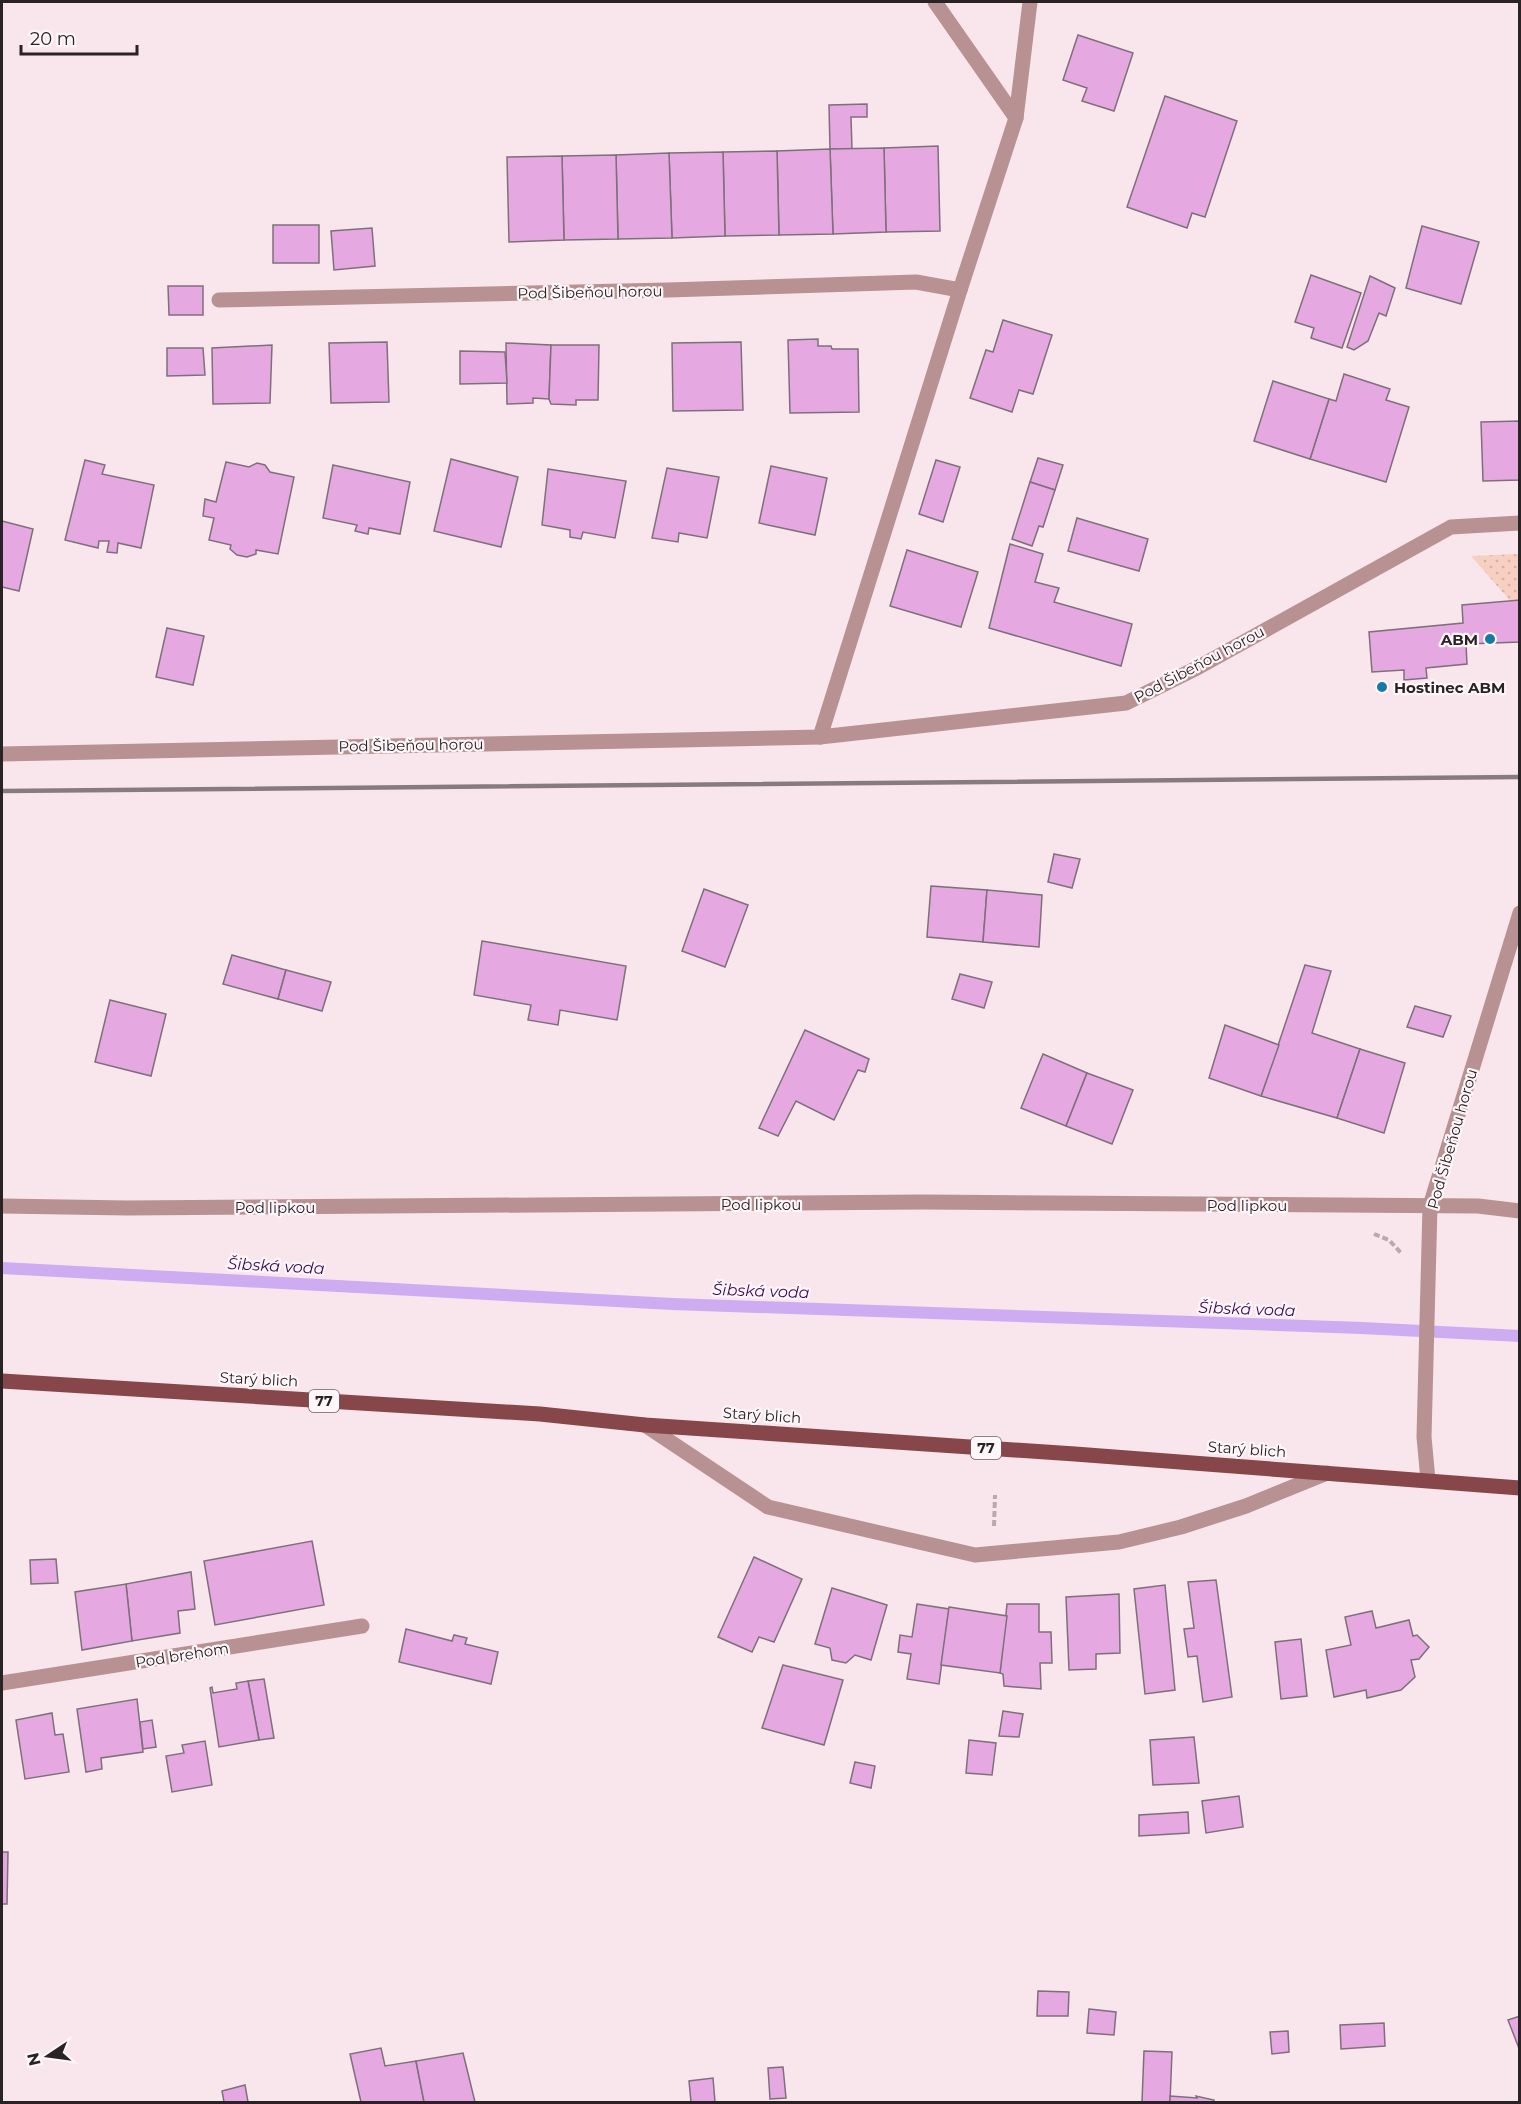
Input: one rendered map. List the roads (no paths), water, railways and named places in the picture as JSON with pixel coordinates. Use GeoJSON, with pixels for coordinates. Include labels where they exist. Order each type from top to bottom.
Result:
{"type":"FeatureCollection","features":[{"type":"Feature","properties":{"kind":"main road","name":"Starý blich"},"geometry":{"type":"LineString","coordinates":[[2,1381],[540,1414],[645,1425],[1520,1488]]}},
{"type":"Feature","properties":{"kind":"street"},"geometry":{"type":"LineString","coordinates":[[935,2],[1016,118]]}},
{"type":"Feature","properties":{"kind":"street"},"geometry":{"type":"LineString","coordinates":[[820,737],[1016,118],[1030,2]]}},
{"type":"Feature","properties":{"kind":"street","name":"Pod Šibeňou horou"},"geometry":{"type":"LineString","coordinates":[[219,300],[916,282],[960,290]]}},
{"type":"Feature","properties":{"kind":"street","name":"Pod Šibeňou horou"},"geometry":{"type":"LineString","coordinates":[[2,753],[820,737],[1126,703],[1197,668],[1451,527],[1520,523]]}},
{"type":"Feature","properties":{"kind":"street","name":"Pod Šibeňou horou"},"geometry":{"type":"LineString","coordinates":[[1428,1480],[1424,1437],[1430,1206],[1520,913]]}},
{"type":"Feature","properties":{"kind":"street","name":"Pod lipkou"},"geometry":{"type":"LineString","coordinates":[[2,1206],[128,1208],[935,1203],[1478,1206],[1520,1211]]}},
{"type":"Feature","properties":{"kind":"street"},"geometry":{"type":"LineString","coordinates":[[645,1425],[768,1507],[975,1555],[1129,1539],[1181,1527],[1246,1506],[1327,1473]]}},
{"type":"Feature","properties":{"kind":"street","name":"Pod brehom"},"geometry":{"type":"LineString","coordinates":[[2,1683],[362,1626]]}},
{"type":"Feature","properties":{"kind":"waterway","name":"Šibská voda"},"geometry":{"type":"LineString","coordinates":[[2,1268],[673,1304],[1362,1328],[1520,1336]]}},
{"type":"Feature","properties":{"kind":"railway"},"geometry":{"type":"LineString","coordinates":[[2,791],[1520,777]]}},
{"type":"Feature","properties":{"kind":"place","name":"ABM"},"geometry":{"type":"Point","coordinates":[1490,639]}},
{"type":"Feature","properties":{"kind":"place","name":"Hostinec ABM"},"geometry":{"type":"Point","coordinates":[1382,687]}}]}
